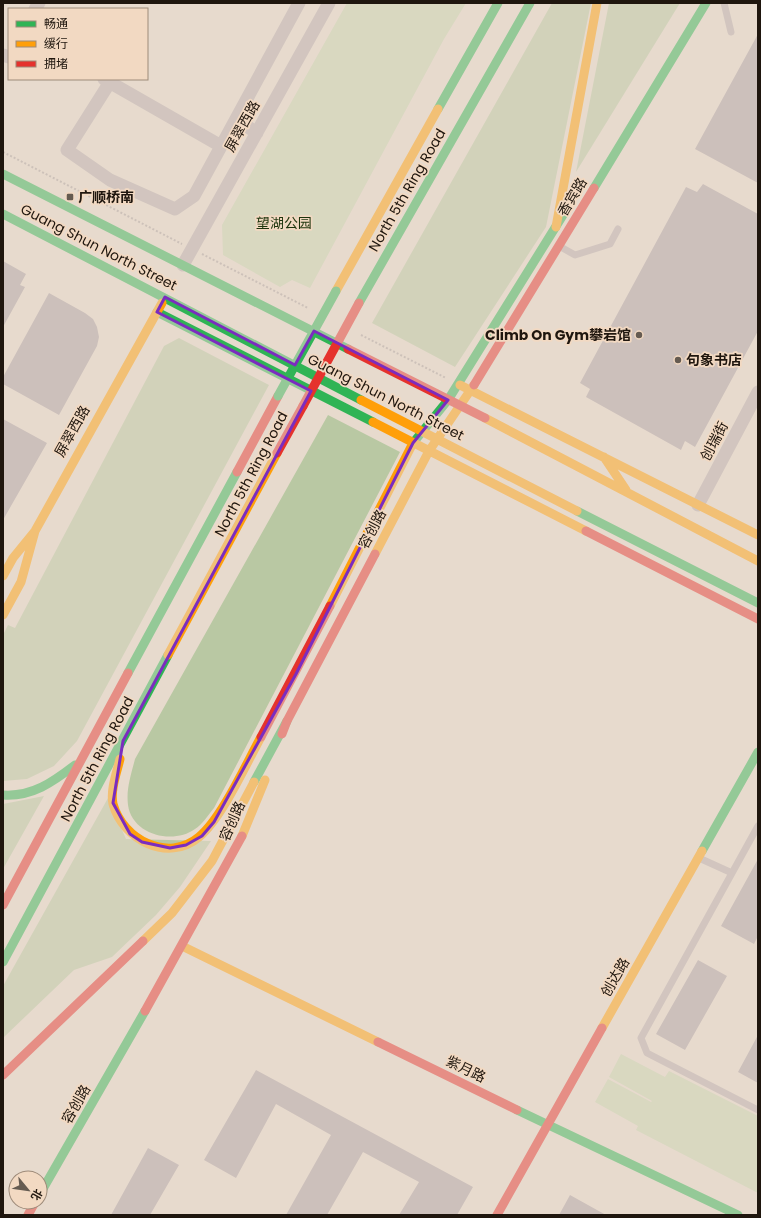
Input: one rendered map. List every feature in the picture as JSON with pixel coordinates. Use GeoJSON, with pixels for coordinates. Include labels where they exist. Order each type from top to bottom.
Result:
{"type":"FeatureCollection","features":[{"type":"Feature","properties":{"kind":"main road","name":"North 5th Ring Road"},"geometry":{"type":"LineString","coordinates":[[3,905],[278,396],[498,3]]}},
{"type":"Feature","properties":{"kind":"main road","name":"North 5th Ring Road"},"geometry":{"type":"LineString","coordinates":[[3,962],[359,303],[530,3]]}},
{"type":"Feature","properties":{"kind":"main road"},"geometry":{"type":"LineString","coordinates":[[559,246],[556,227],[597,3]]}},
{"type":"Feature","properties":{"kind":"main road","name":"香宾路"},"geometry":{"type":"LineString","coordinates":[[437,439],[461,406],[706,3]]}},
{"type":"Feature","properties":{"kind":"main road","name":"Guang Shun North Street"},"geometry":{"type":"LineString","coordinates":[[3,174],[461,406],[758,561]]}},
{"type":"Feature","properties":{"kind":"main road","name":"香宾路"},"geometry":{"type":"LineString","coordinates":[[123,741],[113,803],[120,819],[130,834],[142,842],[156,848],[170,848],[186,845],[202,836],[214,822],[296,674],[413,443],[448,400],[572,200]]}},
{"type":"Feature","properties":{"kind":"main road","name":"Guang Shun North Street"},"geometry":{"type":"LineString","coordinates":[[3,214],[422,432],[758,603]]}},
{"type":"Feature","properties":{"kind":"main road","name":"屏翠西路"},"geometry":{"type":"LineString","coordinates":[[3,576],[13,558],[35,531],[165,297]]}},
{"type":"Feature","properties":{"kind":"main road"},"geometry":{"type":"LineString","coordinates":[[157,312],[758,619]]}},
{"type":"Feature","properties":{"kind":"main road"},"geometry":{"type":"LineString","coordinates":[[458,384],[758,535]]}},
{"type":"Feature","properties":{"kind":"main road","name":"容创路"},"geometry":{"type":"LineString","coordinates":[[48,1180],[182,946],[243,834],[287,721],[429,451],[437,439]]}},
{"type":"Feature","properties":{"kind":"main road"},"geometry":{"type":"LineString","coordinates":[[604,458],[628,492]]}},
{"type":"Feature","properties":{"kind":"main road"},"geometry":{"type":"LineString","coordinates":[[3,615],[21,582],[35,531]]}},
{"type":"Feature","properties":{"kind":"main road"},"geometry":{"type":"LineString","coordinates":[[645,546],[664,571]]}},
{"type":"Feature","properties":{"kind":"main road"},"geometry":{"type":"LineString","coordinates":[[3,1075],[172,914],[212,862],[287,721]]}},
{"type":"Feature","properties":{"kind":"main road","name":"创达路"},"geometry":{"type":"LineString","coordinates":[[497,1215],[758,752]]}},
{"type":"Feature","properties":{"kind":"main road"},"geometry":{"type":"LineString","coordinates":[[3,795],[25,794],[43,789],[81,760]]}},
{"type":"Feature","properties":{"kind":"main road","name":"紫月路"},"geometry":{"type":"LineString","coordinates":[[182,946],[547,1125],[738,1215]]}},
{"type":"Feature","properties":{"kind":"street"},"geometry":{"type":"LineString","coordinates":[[221,146],[107,81],[67,150],[110,180],[175,209],[194,196],[299,3]]}},
{"type":"Feature","properties":{"kind":"street","name":"屏翠西路"},"geometry":{"type":"LineString","coordinates":[[183,265],[329,3]]}},
{"type":"Feature","properties":{"kind":"street"},"geometry":{"type":"LineString","coordinates":[[236,119],[257,132]]}},
{"type":"Feature","properties":{"kind":"street","name":"创瑞街"},"geometry":{"type":"LineString","coordinates":[[698,505],[758,392]]}},
{"type":"Feature","properties":{"kind":"lane"},"geometry":{"type":"LineString","coordinates":[[724,3],[731,32]]}},
{"type":"Feature","properties":{"kind":"lane"},"geometry":{"type":"LineString","coordinates":[[559,246],[575,255],[610,244],[618,229]]}},
{"type":"Feature","properties":{"kind":"lane"},"geometry":{"type":"LineString","coordinates":[[758,826],[641,1038],[647,1053],[758,1110]]}},
{"type":"Feature","properties":{"kind":"lane"},"geometry":{"type":"LineString","coordinates":[[699,858],[732,873]]}},
{"type":"Feature","properties":{"kind":"path"},"geometry":{"type":"LineString","coordinates":[[3,152],[315,311]]}},
{"type":"Feature","properties":{"kind":"path"},"geometry":{"type":"LineString","coordinates":[[357,333],[458,384]]}},
{"type":"Feature","properties":{"kind":"highlighted area"},"geometry":{"type":"Polygon","coordinates":[[[165,297],[295,365],[314,331],[448,400],[413,443],[296,674],[214,822],[202,836],[186,845],[170,848],[142,842],[130,834],[113,803],[123,741],[311,391],[157,312],[165,297]]]}},
{"type":"Feature","properties":{"kind":"green space","name":"望湖公园"},"geometry":{"type":"Polygon","coordinates":[[[347,3],[466,3],[444,39],[310,288],[292,280],[280,287],[223,255],[222,225],[347,3]]]}},
{"type":"Feature","properties":{"kind":"green space"},"geometry":{"type":"Polygon","coordinates":[[[552,3],[591,3],[546,227],[455,367],[372,323],[552,3]]]}},
{"type":"Feature","properties":{"kind":"green space"},"geometry":{"type":"Polygon","coordinates":[[[609,3],[680,3],[576,172],[609,3]]]}},
{"type":"Feature","properties":{"kind":"green space"},"geometry":{"type":"Polygon","coordinates":[[[179,338],[269,385],[77,741],[54,766],[27,779],[3,781],[3,635],[8,625],[15,628],[164,346],[179,338]]]}},
{"type":"Feature","properties":{"kind":"green space"},"geometry":{"type":"Polygon","coordinates":[[[328,415],[400,452],[214,808],[200,825],[186,834],[165,836],[145,830],[137,824],[131,815],[128,805],[128,788],[135,759],[328,415]]]}},
{"type":"Feature","properties":{"kind":"green space"},"geometry":{"type":"Polygon","coordinates":[[[44,796],[3,869],[3,804],[44,796]]]}},
{"type":"Feature","properties":{"kind":"green space"},"geometry":{"type":"Polygon","coordinates":[[[108,798],[126,839],[211,841],[180,887],[156,915],[112,957],[74,970],[3,1038],[3,986],[108,798]]]}},
{"type":"Feature","properties":{"kind":"green space"},"geometry":{"type":"Polygon","coordinates":[[[621,1054],[665,1077],[669,1071],[758,1116],[758,1193],[636,1130],[638,1126],[595,1102],[608,1079],[651,1102],[652,1101],[609,1077],[621,1054]]]}},
{"type":"Feature","properties":{"kind":"building"},"geometry":{"type":"Polygon","coordinates":[[[758,34],[758,183],[695,149],[758,34]]]}},
{"type":"Feature","properties":{"kind":"building"},"geometry":{"type":"Polygon","coordinates":[[[703,184],[758,214],[758,331],[695,447],[685,441],[681,450],[586,397],[590,389],[580,383],[686,187],[697,192],[703,184]]]}},
{"type":"Feature","properties":{"kind":"building"},"geometry":{"type":"Polygon","coordinates":[[[3,261],[26,274],[20,285],[25,287],[3,327],[3,261]]]}},
{"type":"Feature","properties":{"kind":"building"},"geometry":{"type":"Polygon","coordinates":[[[49,293],[93,319],[97,327],[99,337],[97,346],[59,415],[3,384],[3,377],[49,293]]]}},
{"type":"Feature","properties":{"kind":"building"},"geometry":{"type":"Polygon","coordinates":[[[3,419],[47,443],[3,520],[3,419]]]}},
{"type":"Feature","properties":{"kind":"building"},"geometry":{"type":"Polygon","coordinates":[[[758,859],[758,936],[754,944],[721,926],[758,859]]]}},
{"type":"Feature","properties":{"kind":"building"},"geometry":{"type":"Polygon","coordinates":[[[698,960],[727,976],[685,1050],[656,1034],[698,960]]]}},
{"type":"Feature","properties":{"kind":"building"},"geometry":{"type":"Polygon","coordinates":[[[758,1035],[758,1083],[738,1072],[758,1035]]]}},
{"type":"Feature","properties":{"kind":"building"},"geometry":{"type":"Polygon","coordinates":[[[256,1070],[473,1187],[457,1215],[399,1215],[419,1182],[363,1152],[327,1215],[286,1215],[331,1135],[276,1104],[236,1178],[204,1160],[256,1070]]]}},
{"type":"Feature","properties":{"kind":"building"},"geometry":{"type":"Polygon","coordinates":[[[148,1148],[179,1165],[150,1215],[111,1215],[148,1148]]]}},
{"type":"Feature","properties":{"kind":"building"},"geometry":{"type":"Polygon","coordinates":[[[570,1195],[606,1215],[559,1215],[570,1195]]]}},
{"type":"Feature","properties":{"kind":"traffic: fast"},"geometry":{"type":"LineString","coordinates":[[438,109],[498,3]]}},
{"type":"Feature","properties":{"kind":"traffic: fast"},"geometry":{"type":"LineString","coordinates":[[359,303],[530,3]]}},
{"type":"Feature","properties":{"kind":"traffic: fast"},"geometry":{"type":"LineString","coordinates":[[594,188],[706,3]]}},
{"type":"Feature","properties":{"kind":"traffic: fast"},"geometry":{"type":"LineString","coordinates":[[3,174],[348,349]]}},
{"type":"Feature","properties":{"kind":"traffic: fast"},"geometry":{"type":"LineString","coordinates":[[3,214],[361,400]]}},
{"type":"Feature","properties":{"kind":"traffic: fast"},"geometry":{"type":"LineString","coordinates":[[413,443],[448,400],[563,215]]}},
{"type":"Feature","properties":{"kind":"traffic: fast"},"geometry":{"type":"LineString","coordinates":[[278,396],[336,291]]}},
{"type":"Feature","properties":{"kind":"traffic: fast"},"geometry":{"type":"LineString","coordinates":[[157,312],[373,422]]}},
{"type":"Feature","properties":{"kind":"traffic: fast"},"geometry":{"type":"LineString","coordinates":[[128,673],[237,472]]}},
{"type":"Feature","properties":{"kind":"traffic: fast"},"geometry":{"type":"LineString","coordinates":[[577,511],[758,603]]}},
{"type":"Feature","properties":{"kind":"traffic: fast"},"geometry":{"type":"LineString","coordinates":[[3,962],[168,655]]}},
{"type":"Feature","properties":{"kind":"traffic: fast"},"geometry":{"type":"LineString","coordinates":[[254,782],[287,721]]}},
{"type":"Feature","properties":{"kind":"traffic: fast"},"geometry":{"type":"LineString","coordinates":[[702,851],[758,752]]}},
{"type":"Feature","properties":{"kind":"traffic: fast"},"geometry":{"type":"LineString","coordinates":[[3,795],[23,794],[33,791],[59,777],[75,765]]}},
{"type":"Feature","properties":{"kind":"traffic: fast"},"geometry":{"type":"LineString","coordinates":[[48,1180],[145,1011]]}},
{"type":"Feature","properties":{"kind":"traffic: fast"},"geometry":{"type":"LineString","coordinates":[[517,1110],[738,1215]]}},
{"type":"Feature","properties":{"kind":"traffic: slow"},"geometry":{"type":"LineString","coordinates":[[556,227],[597,3]]}},
{"type":"Feature","properties":{"kind":"traffic: slow"},"geometry":{"type":"LineString","coordinates":[[336,291],[438,109]]}},
{"type":"Feature","properties":{"kind":"traffic: slow"},"geometry":{"type":"LineString","coordinates":[[3,576],[13,558],[35,531],[162,303]]}},
{"type":"Feature","properties":{"kind":"traffic: slow"},"geometry":{"type":"LineString","coordinates":[[460,385],[758,535]]}},
{"type":"Feature","properties":{"kind":"traffic: slow"},"geometry":{"type":"LineString","coordinates":[[375,554],[429,451],[474,385]]}},
{"type":"Feature","properties":{"kind":"traffic: slow"},"geometry":{"type":"LineString","coordinates":[[361,400],[577,511]]}},
{"type":"Feature","properties":{"kind":"traffic: slow"},"geometry":{"type":"LineString","coordinates":[[485,418],[758,561]]}},
{"type":"Feature","properties":{"kind":"traffic: slow"},"geometry":{"type":"LineString","coordinates":[[373,422],[586,531]]}},
{"type":"Feature","properties":{"kind":"traffic: slow"},"geometry":{"type":"LineString","coordinates":[[330,606],[413,443]]}},
{"type":"Feature","properties":{"kind":"traffic: slow"},"geometry":{"type":"LineString","coordinates":[[168,655],[277,453]]}},
{"type":"Feature","properties":{"kind":"traffic: slow"},"geometry":{"type":"LineString","coordinates":[[604,457],[626,490]]}},
{"type":"Feature","properties":{"kind":"traffic: slow"},"geometry":{"type":"LineString","coordinates":[[3,615],[21,582],[35,531]]}},
{"type":"Feature","properties":{"kind":"traffic: slow"},"geometry":{"type":"LineString","coordinates":[[120,759],[112,793],[113,804],[118,817],[126,828],[136,837],[148,844],[174,848],[187,845],[199,837],[208,828],[225,804],[261,737]]}},
{"type":"Feature","properties":{"kind":"traffic: slow"},"geometry":{"type":"LineString","coordinates":[[242,836],[265,780]]}},
{"type":"Feature","properties":{"kind":"traffic: slow"},"geometry":{"type":"LineString","coordinates":[[143,941],[172,913],[212,861],[254,782]]}},
{"type":"Feature","properties":{"kind":"traffic: slow"},"geometry":{"type":"LineString","coordinates":[[602,1028],[702,851]]}},
{"type":"Feature","properties":{"kind":"traffic: slow"},"geometry":{"type":"LineString","coordinates":[[182,946],[378,1042]]}},
{"type":"Feature","properties":{"kind":"traffic: jam"},"geometry":{"type":"LineString","coordinates":[[474,385],[594,188]]}},
{"type":"Feature","properties":{"kind":"traffic: jam"},"geometry":{"type":"LineString","coordinates":[[303,406],[359,303]]}},
{"type":"Feature","properties":{"kind":"traffic: jam"},"geometry":{"type":"LineString","coordinates":[[348,349],[485,418]]}},
{"type":"Feature","properties":{"kind":"traffic: jam"},"geometry":{"type":"LineString","coordinates":[[237,472],[278,396]]}},
{"type":"Feature","properties":{"kind":"traffic: jam"},"geometry":{"type":"LineString","coordinates":[[277,453],[303,406]]}},
{"type":"Feature","properties":{"kind":"traffic: jam"},"geometry":{"type":"LineString","coordinates":[[586,531],[758,619]]}},
{"type":"Feature","properties":{"kind":"traffic: jam"},"geometry":{"type":"LineString","coordinates":[[282,734],[287,721],[375,554]]}},
{"type":"Feature","properties":{"kind":"traffic: jam"},"geometry":{"type":"LineString","coordinates":[[261,737],[330,606]]}},
{"type":"Feature","properties":{"kind":"traffic: jam"},"geometry":{"type":"LineString","coordinates":[[3,905],[128,673]]}},
{"type":"Feature","properties":{"kind":"traffic: jam"},"geometry":{"type":"LineString","coordinates":[[145,1011],[242,836]]}},
{"type":"Feature","properties":{"kind":"traffic: jam"},"geometry":{"type":"LineString","coordinates":[[3,1075],[143,941]]}},
{"type":"Feature","properties":{"kind":"traffic: jam"},"geometry":{"type":"LineString","coordinates":[[497,1215],[602,1028]]}},
{"type":"Feature","properties":{"kind":"traffic: jam"},"geometry":{"type":"LineString","coordinates":[[378,1042],[517,1110]]}},
{"type":"Feature","properties":{"kind":"traffic: jam"},"geometry":{"type":"LineString","coordinates":[[28,1215],[31,1210]]}},
{"type":"Feature","properties":{"kind":"place","name":"广顺桥南"},"geometry":{"type":"Point","coordinates":[70,197]}},
{"type":"Feature","properties":{"kind":"place","name":"Climb On Gym攀岩馆"},"geometry":{"type":"Point","coordinates":[639,335]}},
{"type":"Feature","properties":{"kind":"place","name":"句象书店"},"geometry":{"type":"Point","coordinates":[678,360]}}]}
